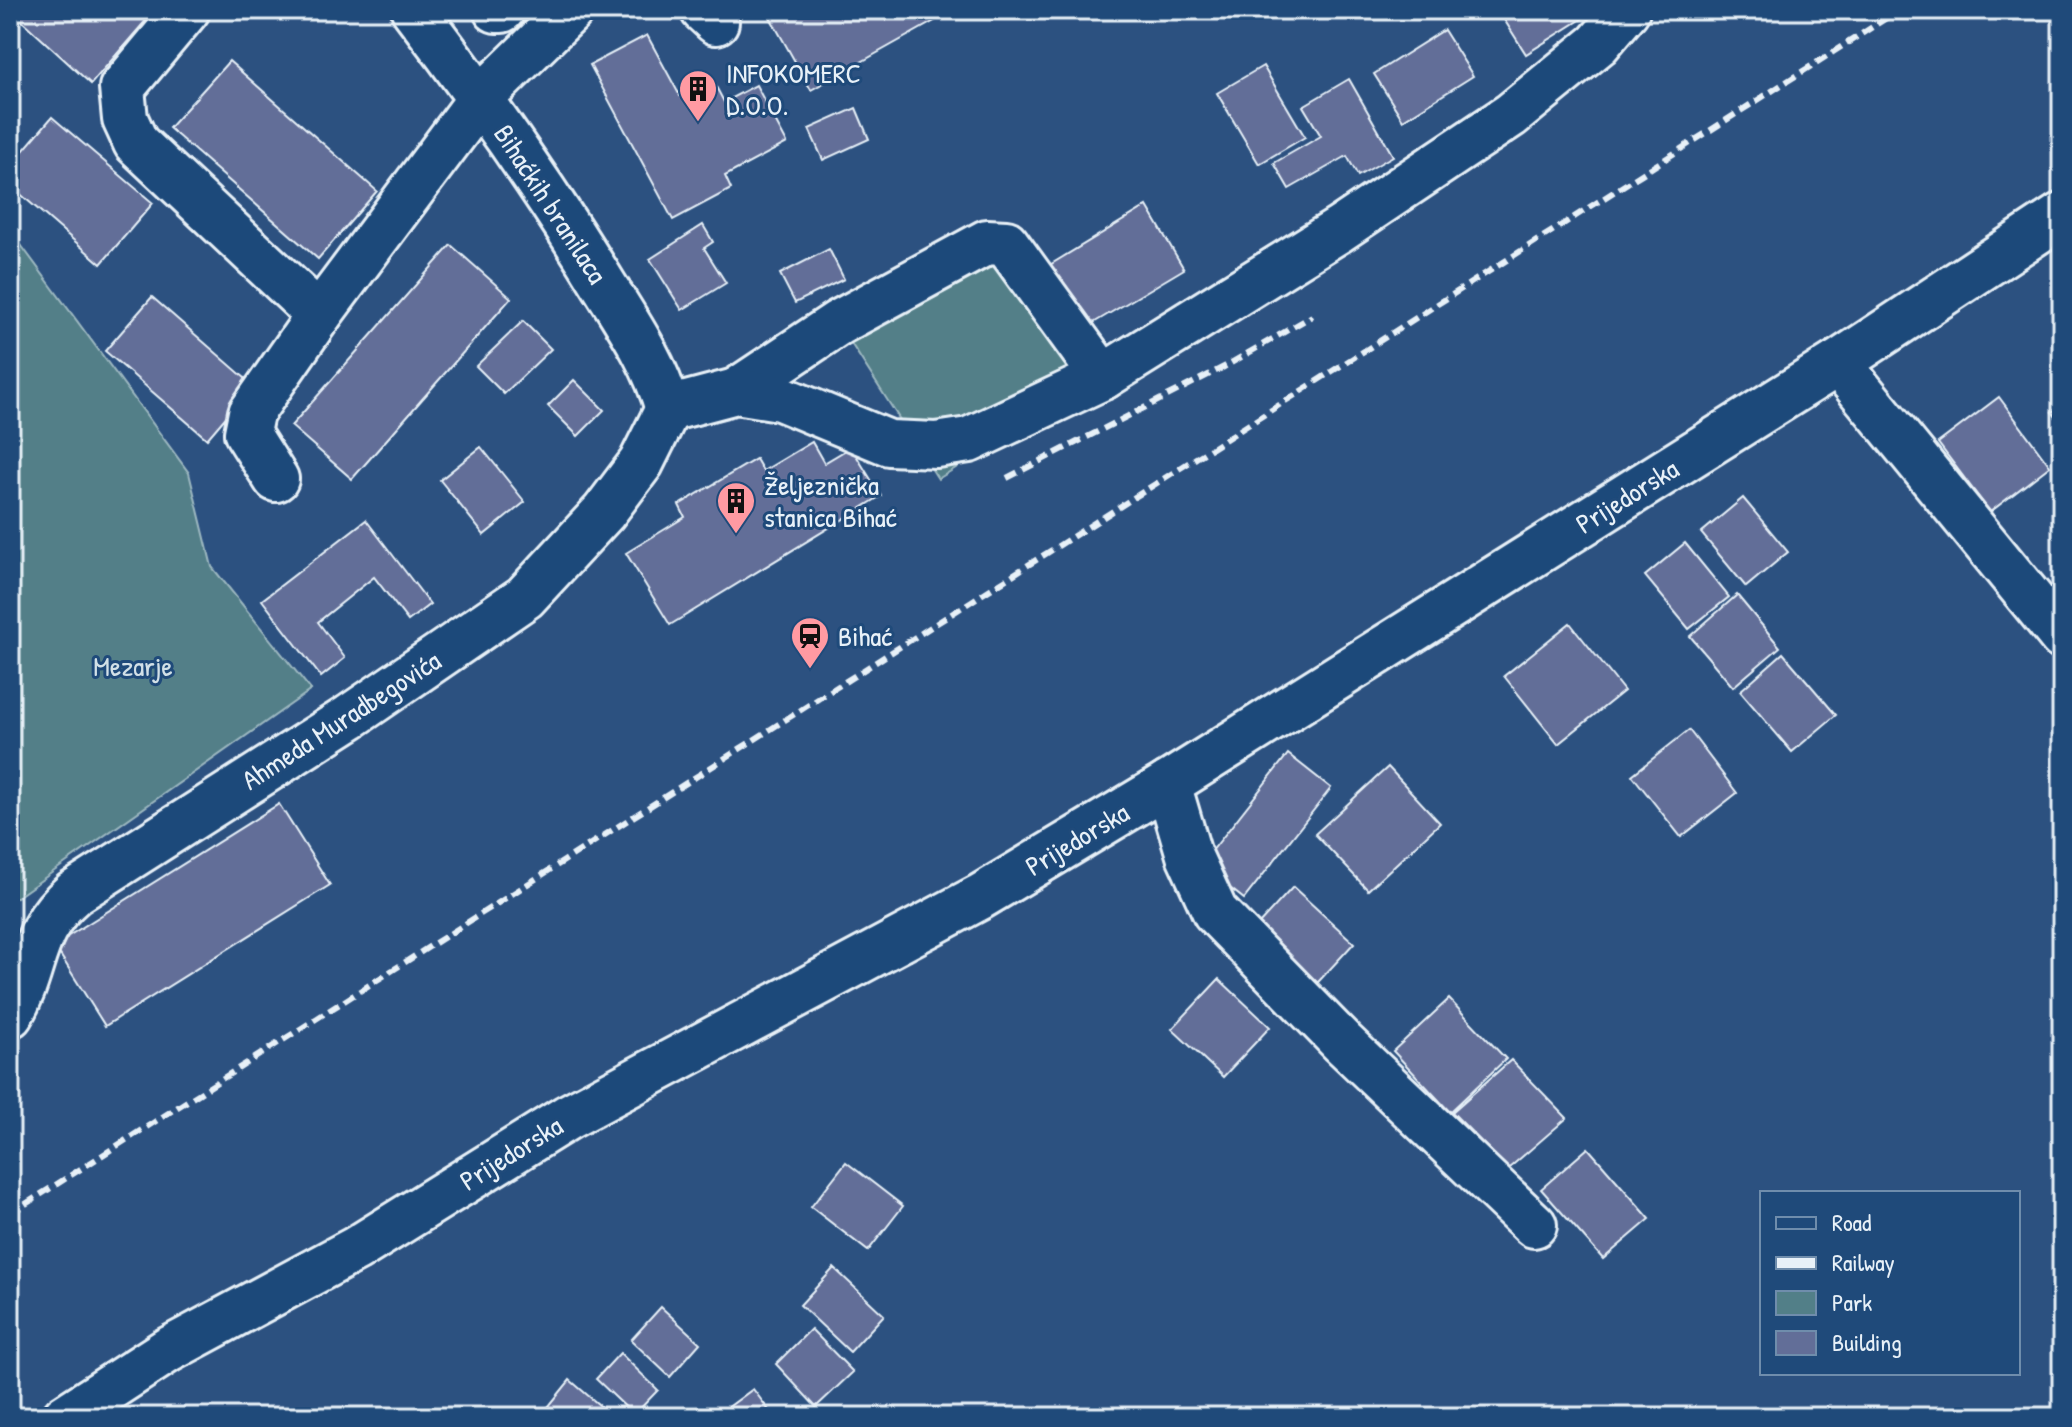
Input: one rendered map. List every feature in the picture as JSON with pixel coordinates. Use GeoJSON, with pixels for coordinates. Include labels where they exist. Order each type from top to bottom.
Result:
{"type":"FeatureCollection","features":[{"type":"Feature","properties":{"kind":"street"},"geometry":{"type":"LineString","coordinates":[[187,10],[122,88],[125,119],[136,143],[319,315]]}},
{"type":"Feature","properties":{"kind":"street","name":"Bihaćkih branilaca"},"geometry":{"type":"LineString","coordinates":[[414,10],[481,98],[585,254],[646,353],[660,380],[668,409]]}},
{"type":"Feature","properties":{"kind":"street"},"geometry":{"type":"LineString","coordinates":[[276,479],[247,433],[251,413],[319,315],[481,98],[571,10]]}},
{"type":"Feature","properties":{"kind":"street"},"geometry":{"type":"LineString","coordinates":[[736,391],[780,398],[889,443],[936,445],[969,440],[1103,377],[1339,230],[1511,115],[1598,44],[1627,10]]}},
{"type":"Feature","properties":{"kind":"street","name":"Prijedorska"},"geometry":{"type":"LineString","coordinates":[[65,1417],[168,1350],[356,1249],[568,1117],[980,897],[1168,784],[1838,363],[2062,215]]}},
{"type":"Feature","properties":{"kind":"street"},"geometry":{"type":"LineString","coordinates":[[668,409],[736,391],[838,323],[987,242],[1006,243],[1103,377]]}},
{"type":"Feature","properties":{"kind":"street"},"geometry":{"type":"LineString","coordinates":[[1838,363],[2062,637]]}},
{"type":"Feature","properties":{"kind":"street","name":"Ahmeda Muradbegovića"},"geometry":{"type":"LineString","coordinates":[[10,1015],[18,1002],[39,935],[55,909],[74,893],[350,717],[525,597],[613,500],[641,463],[668,409]]}},
{"type":"Feature","properties":{"kind":"street"},"geometry":{"type":"LineString","coordinates":[[1168,784],[1189,855],[1215,912],[1343,1043],[1534,1225]]}},
{"type":"Feature","properties":{"kind":"green space","name":"Mezarje"},"geometry":{"type":"Polygon","coordinates":[[[10,230],[189,473],[212,567],[311,690],[13,900],[10,894],[10,230]]]}},
{"type":"Feature","properties":{"kind":"green space"},"geometry":{"type":"Polygon","coordinates":[[[987,242],[1103,377],[938,479],[838,323],[987,242]]]}},
{"type":"Feature","properties":{"kind":"building"},"geometry":{"type":"Polygon","coordinates":[[[10,10],[155,10],[91,84],[10,10]]]}},
{"type":"Feature","properties":{"kind":"building"},"geometry":{"type":"Polygon","coordinates":[[[766,10],[954,10],[811,90],[766,10]]]}},
{"type":"Feature","properties":{"kind":"building"},"geometry":{"type":"Polygon","coordinates":[[[1498,10],[1596,10],[1526,54],[1498,10]]]}},
{"type":"Feature","properties":{"kind":"building"},"geometry":{"type":"Polygon","coordinates":[[[1444,30],[1473,76],[1403,120],[1374,74],[1444,30]]]}},
{"type":"Feature","properties":{"kind":"building","name":"INFOKOMERC D.O.O."},"geometry":{"type":"Polygon","coordinates":[[[647,35],[680,96],[712,79],[724,102],[756,85],[787,143],[725,176],[731,189],[673,220],[590,65],[647,35]]]}},
{"type":"Feature","properties":{"kind":"building"},"geometry":{"type":"Polygon","coordinates":[[[229,61],[377,191],[318,259],[169,128],[229,61]]]}},
{"type":"Feature","properties":{"kind":"building"},"geometry":{"type":"Polygon","coordinates":[[[1263,66],[1305,137],[1259,164],[1217,93],[1263,66]]]}},
{"type":"Feature","properties":{"kind":"building"},"geometry":{"type":"Polygon","coordinates":[[[1349,79],[1393,156],[1358,176],[1347,156],[1289,189],[1274,163],[1321,136],[1303,106],[1349,79]]]}},
{"type":"Feature","properties":{"kind":"building"},"geometry":{"type":"Polygon","coordinates":[[[856,108],[869,139],[823,160],[809,129],[856,108]]]}},
{"type":"Feature","properties":{"kind":"building"},"geometry":{"type":"Polygon","coordinates":[[[52,117],[153,203],[101,264],[10,185],[10,166],[52,117]]]}},
{"type":"Feature","properties":{"kind":"building"},"geometry":{"type":"Polygon","coordinates":[[[1147,206],[1184,269],[1080,331],[1043,269],[1147,206]]]}},
{"type":"Feature","properties":{"kind":"building"},"geometry":{"type":"Polygon","coordinates":[[[703,225],[713,242],[704,248],[726,283],[682,310],[650,259],[703,225]]]}},
{"type":"Feature","properties":{"kind":"building"},"geometry":{"type":"Polygon","coordinates":[[[451,245],[511,298],[352,479],[291,426],[451,245]]]}},
{"type":"Feature","properties":{"kind":"building"},"geometry":{"type":"Polygon","coordinates":[[[829,249],[844,279],[795,303],[780,274],[829,249]]]}},
{"type":"Feature","properties":{"kind":"building"},"geometry":{"type":"Polygon","coordinates":[[[152,297],[253,385],[207,439],[105,351],[152,297]]]}},
{"type":"Feature","properties":{"kind":"building"},"geometry":{"type":"Polygon","coordinates":[[[523,321],[551,349],[504,394],[476,366],[523,321]]]}},
{"type":"Feature","properties":{"kind":"building"},"geometry":{"type":"Polygon","coordinates":[[[574,380],[604,410],[578,436],[548,406],[574,380]]]}},
{"type":"Feature","properties":{"kind":"building"},"geometry":{"type":"Polygon","coordinates":[[[1999,397],[2050,466],[1990,512],[1938,443],[1999,397]]]}},
{"type":"Feature","properties":{"kind":"building"},"geometry":{"type":"Polygon","coordinates":[[[2062,404],[2062,425],[2052,412],[2062,404]]]}},
{"type":"Feature","properties":{"kind":"building","name":"Željeznička stanica Bihać"},"geometry":{"type":"Polygon","coordinates":[[[812,442],[824,463],[851,447],[881,496],[670,625],[626,553],[685,517],[679,505],[756,459],[763,471],[812,442]]]}},
{"type":"Feature","properties":{"kind":"building"},"geometry":{"type":"Polygon","coordinates":[[[481,447],[525,502],[484,535],[440,480],[481,447]]]}},
{"type":"Feature","properties":{"kind":"building"},"geometry":{"type":"Polygon","coordinates":[[[1743,498],[1788,552],[1746,587],[1701,533],[1743,498]]]}},
{"type":"Feature","properties":{"kind":"building"},"geometry":{"type":"Polygon","coordinates":[[[366,520],[430,604],[408,621],[374,577],[318,622],[345,658],[321,677],[262,600],[366,520]]]}},
{"type":"Feature","properties":{"kind":"building"},"geometry":{"type":"Polygon","coordinates":[[[1685,543],[1729,597],[1689,629],[1645,576],[1685,543]]]}},
{"type":"Feature","properties":{"kind":"building"},"geometry":{"type":"Polygon","coordinates":[[[1737,595],[1780,647],[1733,687],[1690,636],[1737,595]]]}},
{"type":"Feature","properties":{"kind":"building"},"geometry":{"type":"Polygon","coordinates":[[[1570,623],[1624,691],[1558,744],[1504,676],[1570,623]]]}},
{"type":"Feature","properties":{"kind":"building"},"geometry":{"type":"Polygon","coordinates":[[[1783,653],[1836,715],[1792,752],[1740,691],[1783,653]]]}},
{"type":"Feature","properties":{"kind":"building"},"geometry":{"type":"Polygon","coordinates":[[[1689,730],[1737,793],[1681,837],[1632,775],[1689,730]]]}},
{"type":"Feature","properties":{"kind":"building"},"geometry":{"type":"Polygon","coordinates":[[[1288,754],[1331,788],[1244,899],[1201,865],[1288,754]]]}},
{"type":"Feature","properties":{"kind":"building"},"geometry":{"type":"Polygon","coordinates":[[[1388,767],[1440,823],[1368,890],[1315,834],[1388,767]]]}},
{"type":"Feature","properties":{"kind":"building"},"geometry":{"type":"Polygon","coordinates":[[[279,804],[330,885],[105,1026],[54,945],[279,804]]]}},
{"type":"Feature","properties":{"kind":"building"},"geometry":{"type":"Polygon","coordinates":[[[1293,887],[1354,943],[1308,993],[1247,937],[1293,887]]]}},
{"type":"Feature","properties":{"kind":"building"},"geometry":{"type":"Polygon","coordinates":[[[1219,979],[1270,1027],[1223,1077],[1172,1029],[1219,979]]]}},
{"type":"Feature","properties":{"kind":"building"},"geometry":{"type":"Polygon","coordinates":[[[1449,999],[1506,1059],[1450,1112],[1393,1051],[1449,999]]]}},
{"type":"Feature","properties":{"kind":"building"},"geometry":{"type":"Polygon","coordinates":[[[1511,1060],[1567,1118],[1508,1169],[1452,1112],[1511,1060]]]}},
{"type":"Feature","properties":{"kind":"building"},"geometry":{"type":"Polygon","coordinates":[[[1588,1148],[1650,1219],[1603,1259],[1541,1189],[1588,1148]]]}},
{"type":"Feature","properties":{"kind":"building"},"geometry":{"type":"Polygon","coordinates":[[[846,1162],[903,1206],[868,1251],[811,1207],[846,1162]]]}},
{"type":"Feature","properties":{"kind":"building"},"geometry":{"type":"Polygon","coordinates":[[[834,1268],[884,1315],[850,1352],[800,1305],[834,1268]]]}},
{"type":"Feature","properties":{"kind":"building"},"geometry":{"type":"Polygon","coordinates":[[[661,1307],[700,1343],[670,1377],[631,1340],[661,1307]]]}},
{"type":"Feature","properties":{"kind":"building"},"geometry":{"type":"Polygon","coordinates":[[[811,1329],[853,1372],[816,1407],[776,1364],[811,1329]]]}},
{"type":"Feature","properties":{"kind":"building"},"geometry":{"type":"Polygon","coordinates":[[[620,1353],[658,1390],[634,1415],[596,1379],[620,1353]]]}},
{"type":"Feature","properties":{"kind":"building"},"geometry":{"type":"Polygon","coordinates":[[[570,1380],[613,1417],[540,1417],[570,1380]]]}},
{"type":"Feature","properties":{"kind":"building"},"geometry":{"type":"Polygon","coordinates":[[[753,1389],[774,1417],[715,1417],[753,1389]]]}},
{"type":"Feature","properties":{"kind":"railway"},"geometry":{"type":"LineString","coordinates":[[10,1214],[1899,10]]}},
{"type":"Feature","properties":{"kind":"railway"},"geometry":{"type":"LineString","coordinates":[[1007,478],[1224,367],[1312,316]]}},
{"type":"Feature","properties":{"kind":"place","name":"INFOKOMERC D.O.O."},"geometry":{"type":"Point","coordinates":[698,123]}},
{"type":"Feature","properties":{"kind":"place","name":"Željeznička stanica Bihać"},"geometry":{"type":"Point","coordinates":[736,535]}},
{"type":"Feature","properties":{"kind":"place","name":"Bihać"},"geometry":{"type":"Point","coordinates":[810,670]}}]}
